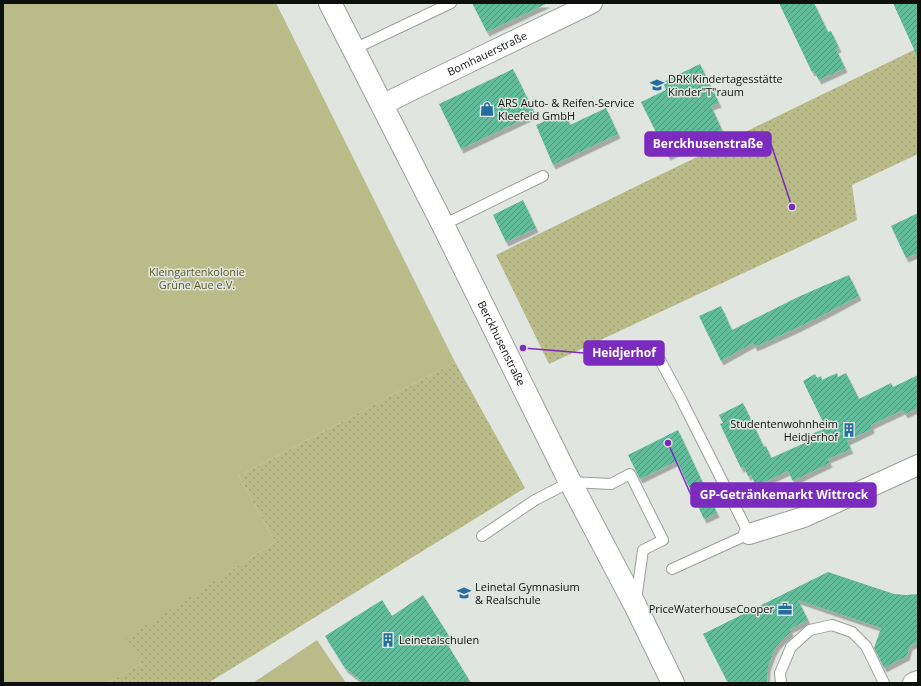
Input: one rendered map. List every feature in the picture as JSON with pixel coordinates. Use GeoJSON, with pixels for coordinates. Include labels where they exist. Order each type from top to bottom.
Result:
{"type":"FeatureCollection","features":[{"type":"Feature","properties":{"kind":"street","name":"Berckhusenstraße"},"geometry":{"type":"LineString","coordinates":[[330,3],[443,225],[570,482],[635,606],[673,683]]}},
{"type":"Feature","properties":{"kind":"street","name":"Bomhauerstraße"},"geometry":{"type":"LineString","coordinates":[[382,105],[592,3]]}},
{"type":"Feature","properties":{"kind":"street"},"geometry":{"type":"LineString","coordinates":[[748,534],[804,517],[918,465]]}},
{"type":"Feature","properties":{"kind":"street"},"geometry":{"type":"LineString","coordinates":[[913,683],[918,680]]}},
{"type":"Feature","properties":{"kind":"lane"},"geometry":{"type":"LineString","coordinates":[[354,50],[451,3]]}},
{"type":"Feature","properties":{"kind":"lane"},"geometry":{"type":"LineString","coordinates":[[443,225],[544,176]]}},
{"type":"Feature","properties":{"kind":"lane"},"geometry":{"type":"LineString","coordinates":[[660,360],[748,534],[672,569]]}},
{"type":"Feature","properties":{"kind":"lane"},"geometry":{"type":"LineString","coordinates":[[482,536],[535,500],[570,482],[611,484],[630,474],[663,540],[643,550],[635,606]]}},
{"type":"Feature","properties":{"kind":"lane"},"geometry":{"type":"LineString","coordinates":[[781,683],[780,673],[791,647],[810,630],[832,625],[852,632],[866,646],[884,683]]}},
{"type":"Feature","properties":{"kind":"green space","name":"Kleingartenkolonie Grüne Aue e.V."},"geometry":{"type":"Polygon","coordinates":[[[3,3],[276,3],[455,362],[239,476],[275,542],[127,638],[142,664],[107,683],[3,683],[3,3]]]}},
{"type":"Feature","properties":{"kind":"green space"},"geometry":{"type":"Polygon","coordinates":[[[918,48],[918,154],[852,185],[857,220],[549,364],[496,255],[918,48]]]}},
{"type":"Feature","properties":{"kind":"green space"},"geometry":{"type":"Polygon","coordinates":[[[455,362],[525,488],[208,683],[107,683],[142,664],[126,638],[275,542],[239,476],[455,362]]]}},
{"type":"Feature","properties":{"kind":"green space"},"geometry":{"type":"Polygon","coordinates":[[[317,640],[346,683],[253,683],[317,640]]]}},
{"type":"Feature","properties":{"kind":"building"},"geometry":{"type":"Polygon","coordinates":[[[472,3],[548,3],[487,32],[472,3]]]}},
{"type":"Feature","properties":{"kind":"building"},"geometry":{"type":"Polygon","coordinates":[[[779,3],[814,3],[828,32],[831,31],[839,48],[836,49],[845,68],[819,80],[814,71],[812,72],[779,3]]]}},
{"type":"Feature","properties":{"kind":"building"},"geometry":{"type":"Polygon","coordinates":[[[893,3],[918,3],[918,58],[893,3]]]}},
{"type":"Feature","properties":{"kind":"building"},"geometry":{"type":"Polygon","coordinates":[[[700,64],[719,103],[711,106],[722,130],[668,156],[641,102],[666,90],[663,82],[700,64]]]}},
{"type":"Feature","properties":{"kind":"building","name":"ARS Auto- & Reifen-Service Kleefeld GmbH"},"geometry":{"type":"Polygon","coordinates":[[[513,69],[535,114],[461,149],[439,104],[513,69]]]}},
{"type":"Feature","properties":{"kind":"building"},"geometry":{"type":"Polygon","coordinates":[[[606,108],[618,134],[553,165],[536,125],[565,112],[570,125],[606,108]]]}},
{"type":"Feature","properties":{"kind":"building"},"geometry":{"type":"Polygon","coordinates":[[[523,200],[536,228],[506,242],[493,215],[523,200]]]}},
{"type":"Feature","properties":{"kind":"building"},"geometry":{"type":"Polygon","coordinates":[[[918,213],[918,253],[906,258],[891,226],[918,213]]]}},
{"type":"Feature","properties":{"kind":"building"},"geometry":{"type":"Polygon","coordinates":[[[849,275],[859,296],[797,328],[755,347],[753,343],[721,361],[699,316],[721,306],[732,330],[796,298],[849,275]]]}},
{"type":"Feature","properties":{"kind":"building","name":"Studentenwohnheim Heidjerhof"},"geometry":{"type":"Polygon","coordinates":[[[837,373],[838,377],[846,373],[859,399],[891,383],[893,387],[918,375],[918,408],[905,414],[903,410],[871,425],[872,429],[847,441],[851,449],[828,459],[830,463],[793,481],[788,471],[756,486],[751,475],[748,476],[744,467],[741,468],[720,424],[723,423],[719,415],[743,403],[764,447],[766,446],[771,458],[809,441],[807,436],[826,428],[803,381],[815,374],[817,378],[821,376],[822,380],[837,373]]]}},
{"type":"Feature","properties":{"kind":"building"},"geometry":{"type":"Polygon","coordinates":[[[678,430],[717,513],[704,519],[677,461],[640,479],[628,455],[678,430]]]}},
{"type":"Feature","properties":{"kind":"building"},"geometry":{"type":"Polygon","coordinates":[[[828,572],[894,594],[918,594],[918,642],[910,646],[907,656],[884,668],[874,648],[881,628],[798,600],[808,620],[790,629],[791,632],[777,646],[768,667],[767,683],[728,683],[703,634],[828,572]]]}},
{"type":"Feature","properties":{"kind":"building","name":"Leinetalschulen"},"geometry":{"type":"Polygon","coordinates":[[[423,595],[451,639],[446,642],[471,683],[364,683],[345,668],[325,636],[382,600],[392,616],[423,595]]]}},
{"type":"Feature","properties":{"kind":"place","name":"DRK Kindertagesstätte Kinder\"T\"raum"},"geometry":{"type":"Point","coordinates":[657,85]}},
{"type":"Feature","properties":{"kind":"place","name":"ARS Auto- & Reifen-Service Kleefeld GmbH"},"geometry":{"type":"Point","coordinates":[487,109]}},
{"type":"Feature","properties":{"kind":"place","name":"Berckhusenstraße"},"geometry":{"type":"Point","coordinates":[792,207]}},
{"type":"Feature","properties":{"kind":"place","name":"Heidjerhof"},"geometry":{"type":"Point","coordinates":[523,348]}},
{"type":"Feature","properties":{"kind":"place","name":"Studentenwohnheim Heidjerhof"},"geometry":{"type":"Point","coordinates":[849,430]}},
{"type":"Feature","properties":{"kind":"place","name":"GP-Getränkemarkt Wittrock"},"geometry":{"type":"Point","coordinates":[668,443]}},
{"type":"Feature","properties":{"kind":"place","name":"Leinetal Gymnasium & Realschule"},"geometry":{"type":"Point","coordinates":[464,593]}},
{"type":"Feature","properties":{"kind":"place","name":"PriceWaterhouseCooper"},"geometry":{"type":"Point","coordinates":[785,609]}},
{"type":"Feature","properties":{"kind":"place","name":"Leinetalschulen"},"geometry":{"type":"Point","coordinates":[388,640]}}]}
